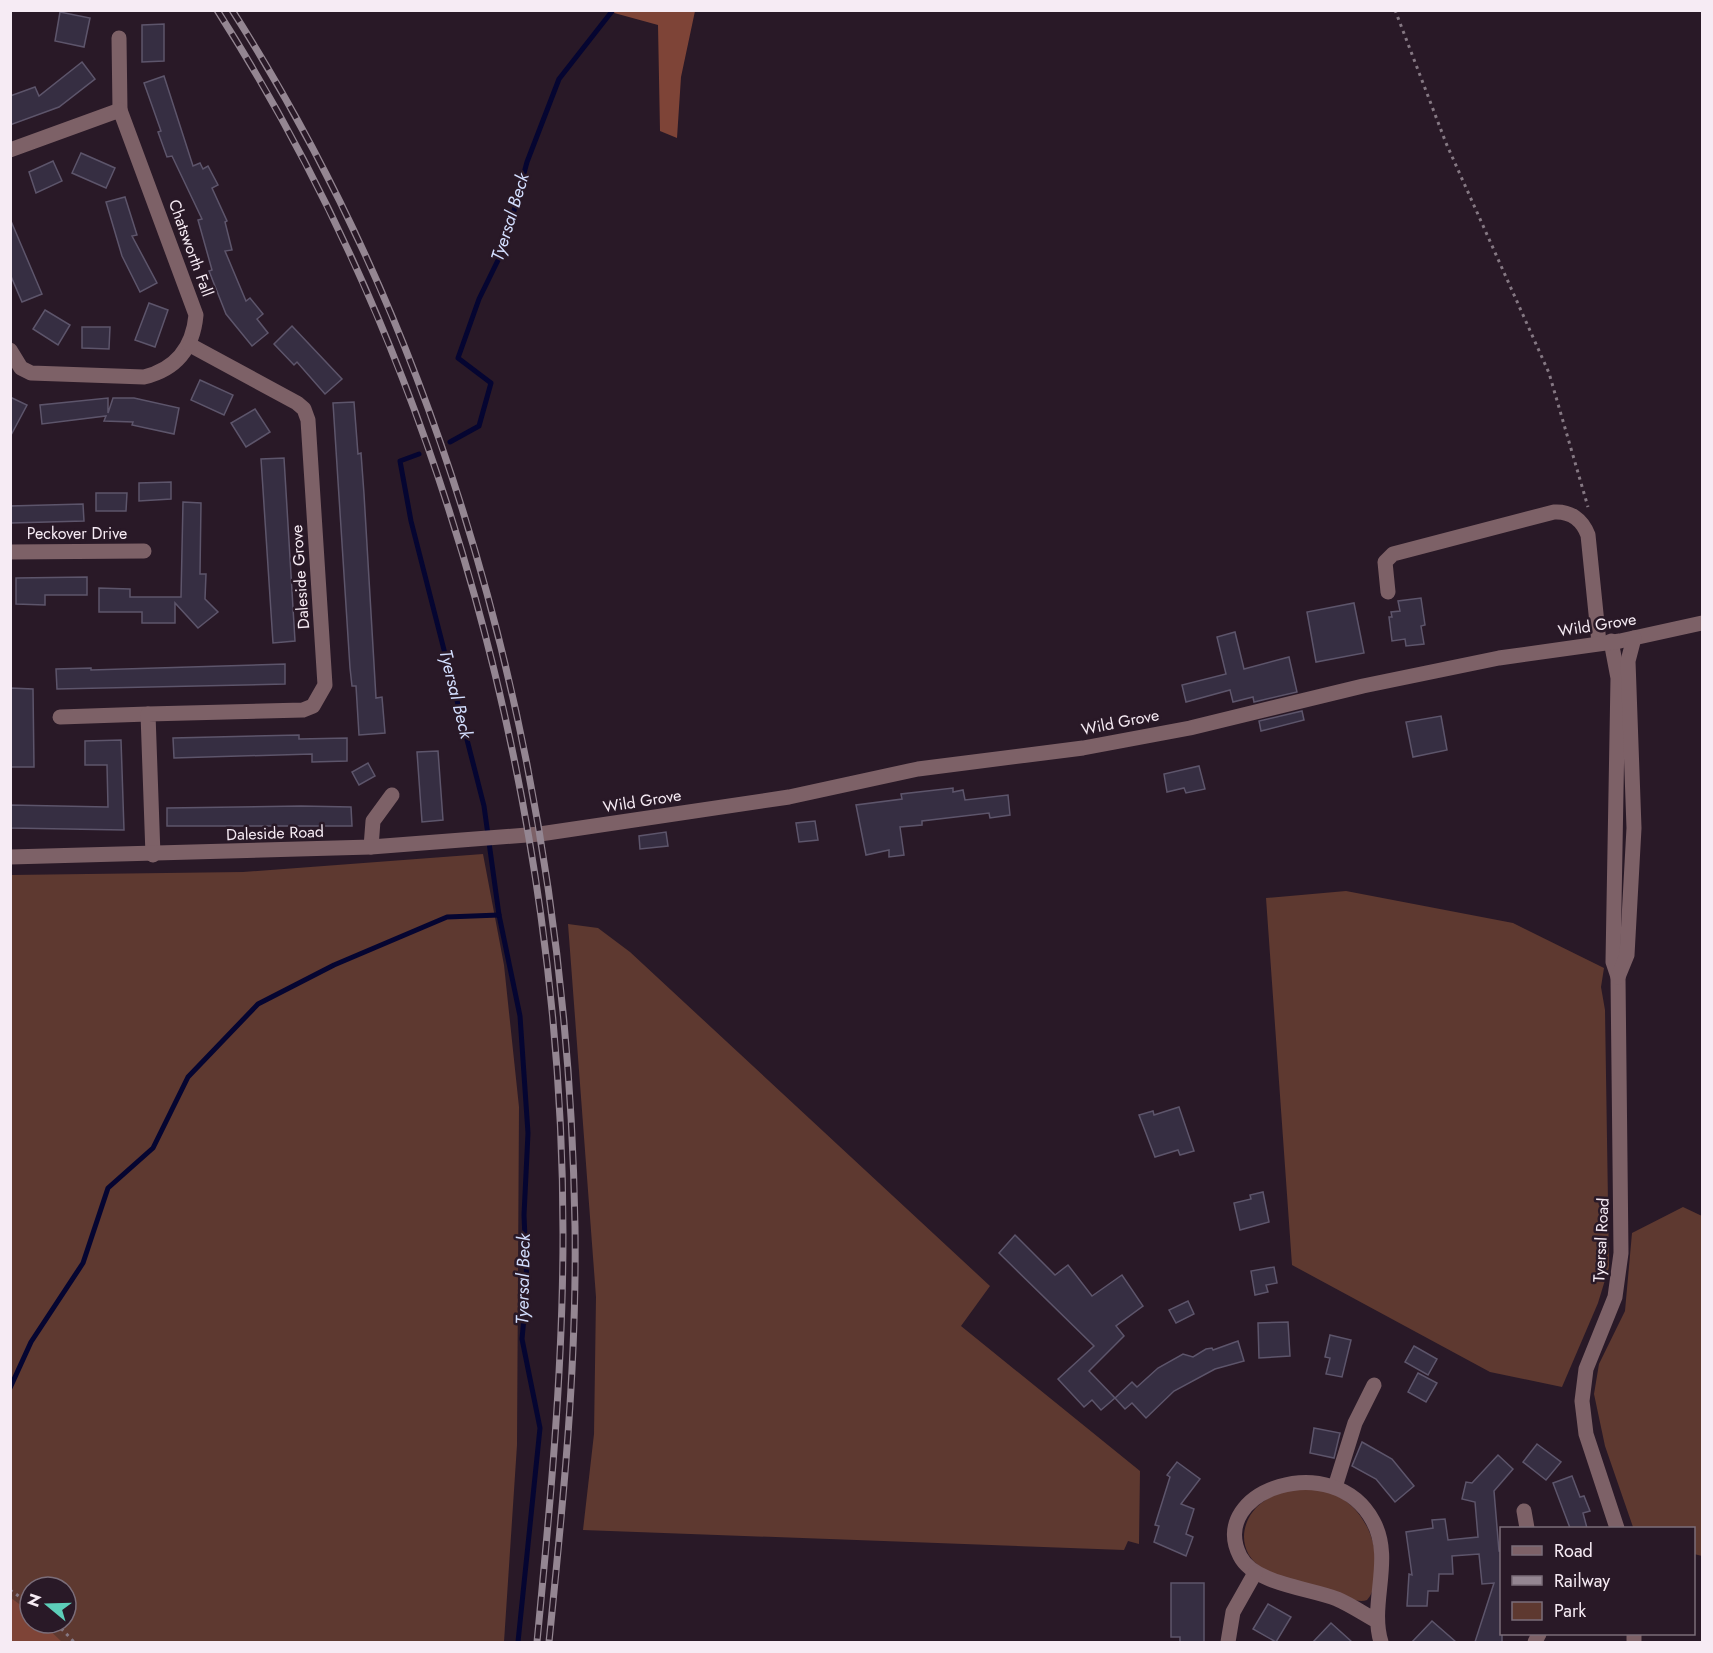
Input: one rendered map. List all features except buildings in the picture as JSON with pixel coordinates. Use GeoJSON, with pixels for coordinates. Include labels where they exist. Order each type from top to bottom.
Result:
{"type":"FeatureCollection","features":[{"type":"Feature","properties":{"kind":"street","name":"Chatsworth Fall"},"geometry":{"type":"LineString","coordinates":[[119,38],[120,110],[194,304],[195,323],[190,345]]}},
{"type":"Feature","properties":{"kind":"street"},"geometry":{"type":"LineString","coordinates":[[10,150],[120,110]]}},
{"type":"Feature","properties":{"kind":"street"},"geometry":{"type":"LineString","coordinates":[[10,350],[21,368],[31,373],[144,376],[168,368],[190,345]]}},
{"type":"Feature","properties":{"kind":"street","name":"Daleside Grove"},"geometry":{"type":"LineString","coordinates":[[60,717],[303,710],[313,706],[325,686],[308,420],[304,410],[281,393],[190,345]]}},
{"type":"Feature","properties":{"kind":"street"},"geometry":{"type":"LineString","coordinates":[[1388,592],[1385,562],[1394,554],[1554,512],[1567,513],[1578,519],[1587,535],[1605,642],[1618,678],[1613,962],[1618,977]]}},
{"type":"Feature","properties":{"kind":"street","name":"Peckover Drive"},"geometry":{"type":"LineString","coordinates":[[10,552],[144,551]]}},
{"type":"Feature","properties":{"kind":"street","name":"Wild Grove"},"geometry":{"type":"LineString","coordinates":[[540,834],[789,797],[918,769],[1083,748],[1190,728],[1363,686],[1499,658],[1634,638],[1702,623]]}},
{"type":"Feature","properties":{"kind":"street"},"geometry":{"type":"LineString","coordinates":[[1618,977],[1627,955],[1634,828],[1628,661],[1634,638]]}},
{"type":"Feature","properties":{"kind":"street"},"geometry":{"type":"LineString","coordinates":[[148,714],[153,855]]}},
{"type":"Feature","properties":{"kind":"street"},"geometry":{"type":"LineString","coordinates":[[371,847],[373,821],[392,795]]}},
{"type":"Feature","properties":{"kind":"street","name":"Daleside Road"},"geometry":{"type":"LineString","coordinates":[[10,857],[153,855],[371,847],[500,839],[540,834]]}},
{"type":"Feature","properties":{"kind":"street","name":"Tyersal Road"},"geometry":{"type":"LineString","coordinates":[[1617,1527],[1586,1434],[1582,1401],[1586,1369],[1609,1316],[1619,1279],[1621,1136],[1618,977]]}},
{"type":"Feature","properties":{"kind":"street"},"geometry":{"type":"LineString","coordinates":[[1335,1487],[1355,1423],[1374,1385]]}},
{"type":"Feature","properties":{"kind":"street"},"geometry":{"type":"LineString","coordinates":[[1377,1621],[1337,1600],[1255,1573],[1241,1559],[1235,1539],[1239,1519],[1246,1508],[1277,1486],[1312,1482],[1347,1492],[1366,1510],[1379,1534],[1382,1560],[1377,1621],[1381,1642]]}},
{"type":"Feature","properties":{"kind":"street"},"geometry":{"type":"LineString","coordinates":[[1524,1511],[1527,1527]]}},
{"type":"Feature","properties":{"kind":"street"},"geometry":{"type":"LineString","coordinates":[[1228,1642],[1233,1612],[1255,1573]]}},
{"type":"Feature","properties":{"kind":"path"},"geometry":{"type":"LineString","coordinates":[[1395,10],[1446,143],[1549,373],[1588,509]]}},
{"type":"Feature","properties":{"kind":"green space"},"geometry":{"type":"Polygon","coordinates":[[[483,854],[504,965],[519,1107],[517,1445],[504,1642],[11,1642],[10,875],[243,872],[483,854]]]}},
{"type":"Feature","properties":{"kind":"green space"},"geometry":{"type":"Polygon","coordinates":[[[1346,891],[1513,923],[1604,968],[1601,987],[1605,1010],[1609,1267],[1598,1303],[1562,1387],[1490,1372],[1292,1265],[1266,898],[1346,891]]]}},
{"type":"Feature","properties":{"kind":"green space"},"geometry":{"type":"Polygon","coordinates":[[[568,924],[598,928],[630,952],[990,1286],[961,1326],[1140,1471],[1139,1544],[1128,1541],[1124,1550],[583,1530],[594,1434],[596,1297],[568,924]]]}},
{"type":"Feature","properties":{"kind":"green space"},"geometry":{"type":"Polygon","coordinates":[[[1683,1207],[1702,1216],[1702,1556],[1695,1554],[1695,1527],[1633,1527],[1605,1446],[1594,1394],[1599,1364],[1625,1311],[1632,1233],[1683,1207]]]}},
{"type":"Feature","properties":{"kind":"green space"},"geometry":{"type":"Polygon","coordinates":[[[1315,1489],[1333,1494],[1344,1500],[1362,1519],[1369,1531],[1375,1556],[1374,1586],[1367,1600],[1357,1601],[1320,1587],[1282,1577],[1254,1562],[1245,1546],[1245,1529],[1248,1520],[1261,1503],[1283,1490],[1315,1489]]]}},
{"type":"Feature","properties":{"kind":"shaded area"},"geometry":{"type":"Polygon","coordinates":[[[607,11],[695,11],[681,77],[677,138],[660,131],[658,25],[607,11]]]}},
{"type":"Feature","properties":{"kind":"shaded area"},"geometry":{"type":"Polygon","coordinates":[[[11,1598],[18,1603],[18,1635],[55,1635],[62,1642],[11,1642],[11,1598]]]}},
{"type":"Feature","properties":{"kind":"waterway","name":"Tyersal Beck"},"geometry":{"type":"LineString","coordinates":[[450,442],[479,426],[491,383],[458,358],[479,299],[504,248],[527,162],[559,79],[613,10]]}},
{"type":"Feature","properties":{"kind":"waterway","name":"Tyersal Beck"},"geometry":{"type":"LineString","coordinates":[[419,454],[400,461],[411,521],[484,806],[499,915],[520,1016],[528,1133],[524,1215],[527,1285],[522,1339],[540,1428],[518,1642]]}},
{"type":"Feature","properties":{"kind":"waterway","name":"Tyersal Beck"},"geometry":{"type":"LineString","coordinates":[[10,1388],[31,1342],[83,1263],[108,1188],[153,1148],[188,1077],[258,1004],[334,965],[447,917],[499,915]]}},
{"type":"Feature","properties":{"kind":"railway"},"geometry":{"type":"LineString","coordinates":[[217,10],[297,148],[367,292],[426,443],[475,598],[513,756],[541,915],[557,1075],[563,1234],[558,1388],[537,1642]]}},
{"type":"Feature","properties":{"kind":"railway"},"geometry":{"type":"LineString","coordinates":[[232,10],[312,148],[382,292],[440,441],[487,594],[524,750],[551,908],[568,1067],[575,1226],[571,1382],[549,1642]]}}]}
